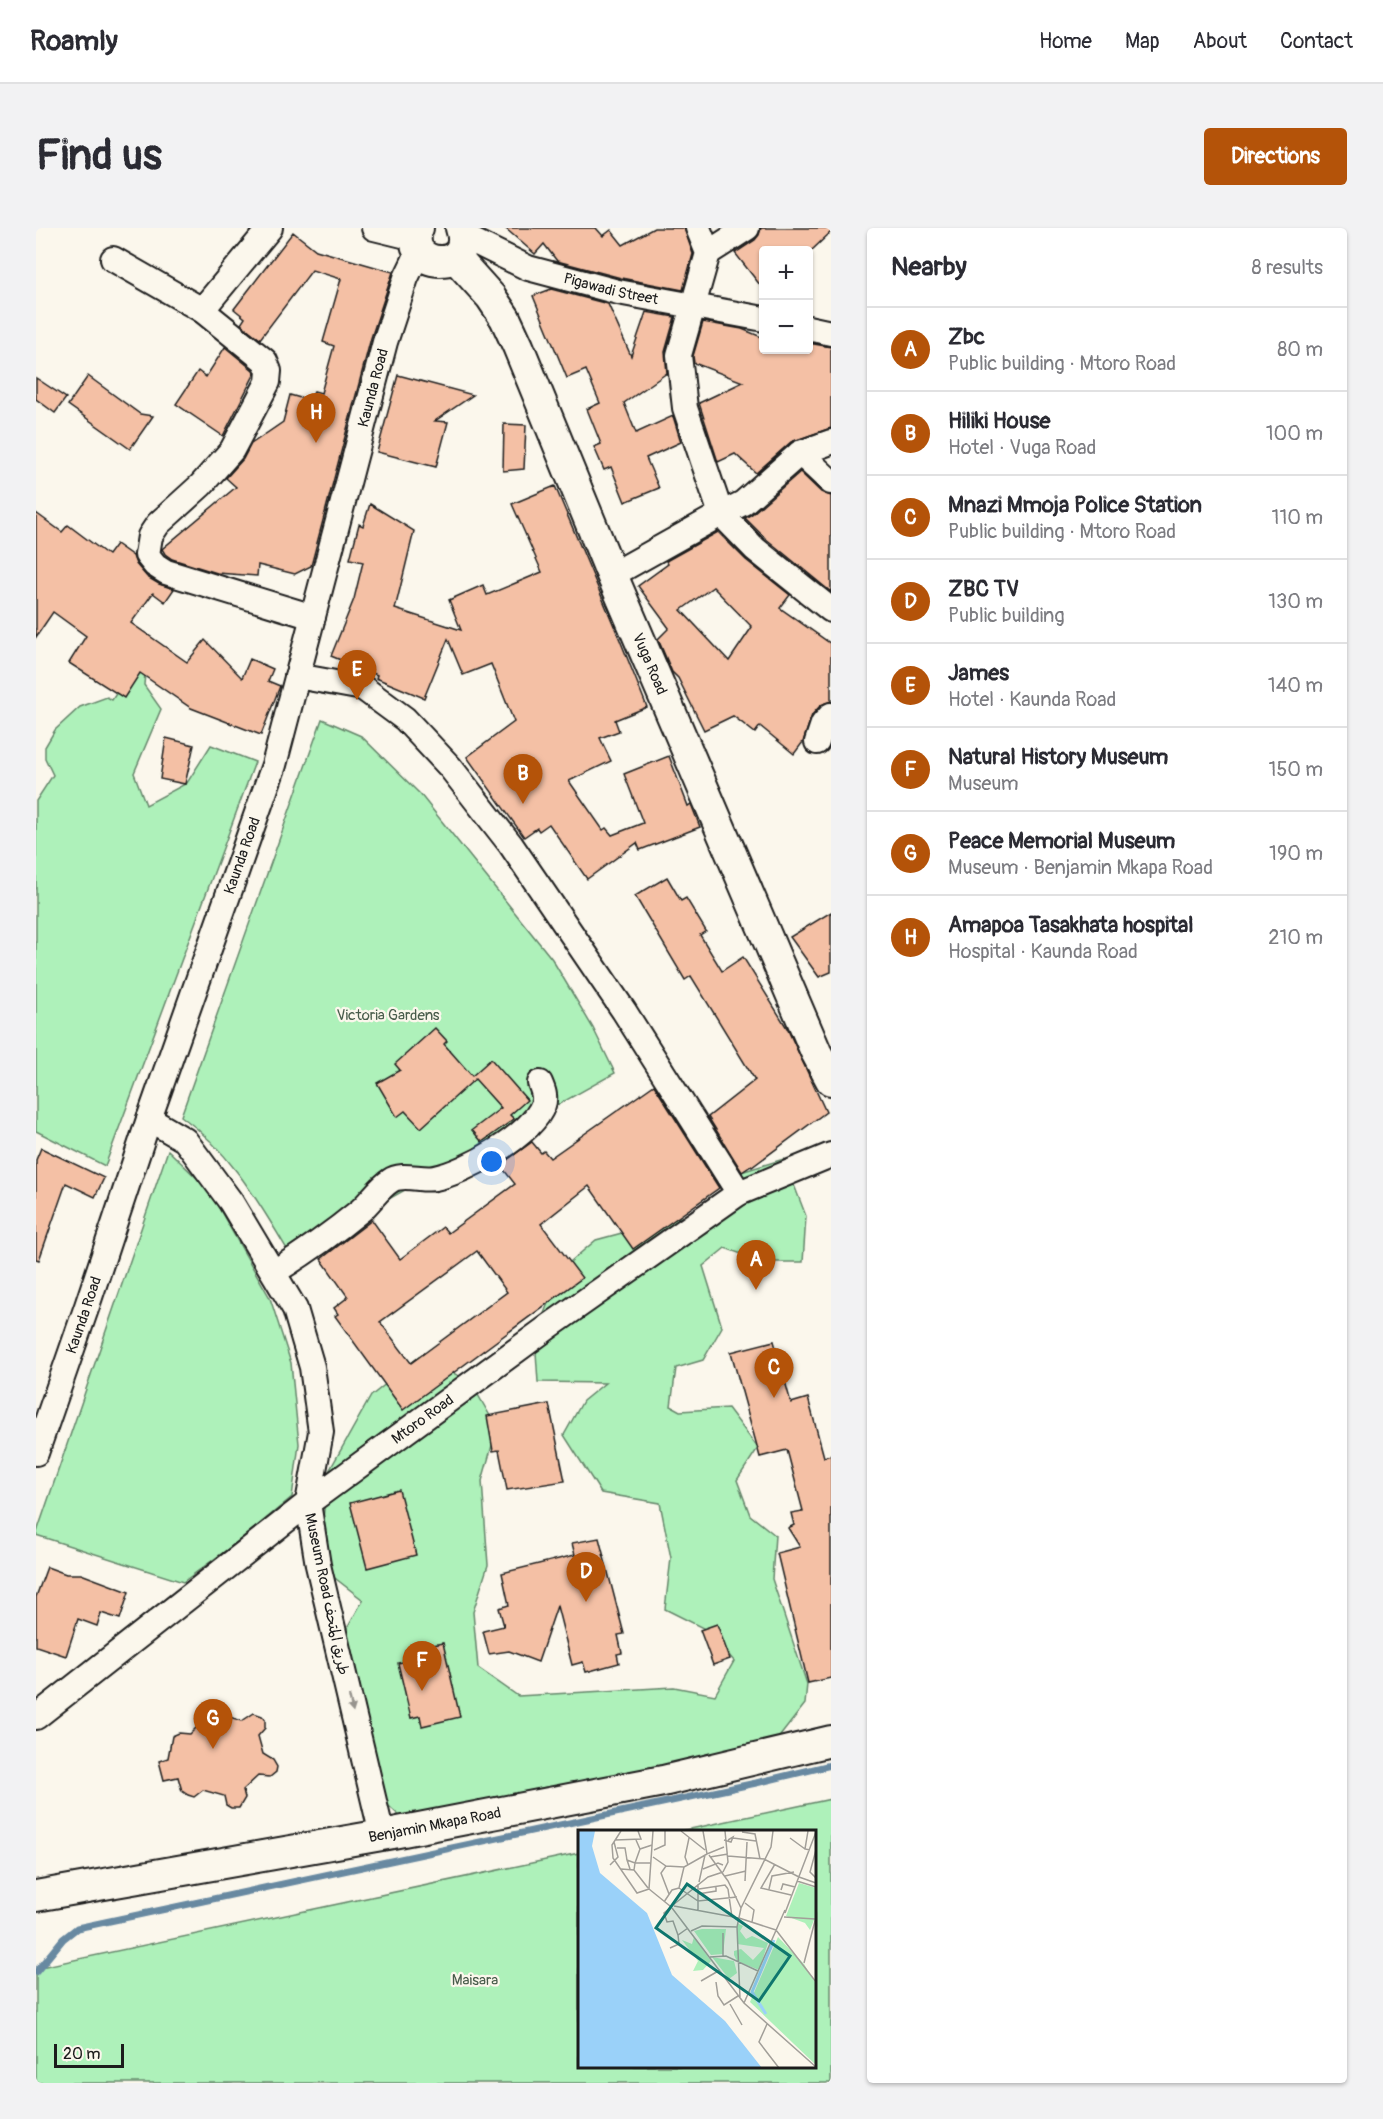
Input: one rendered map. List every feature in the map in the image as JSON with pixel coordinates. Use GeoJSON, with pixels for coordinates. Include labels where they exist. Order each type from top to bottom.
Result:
{"type":"FeatureCollection","features":[{"type":"Feature","properties":{"kind":"main road"},"geometry":{"type":"LineString","coordinates":[[418,239],[424,256],[436,262],[443,262],[460,240]]}},
{"type":"Feature","properties":{"kind":"main road","name":"Vuga Road"},"geometry":{"type":"LineString","coordinates":[[460,240],[505,318],[612,575],[824,1046],[831,1080]]}},
{"type":"Feature","properties":{"kind":"main road","name":"Benjamin Mkapa Road"},"geometry":{"type":"LineString","coordinates":[[36,1896],[382,1835],[663,1781],[831,1741]]}},
{"type":"Feature","properties":{"kind":"street"},"geometry":{"type":"LineString","coordinates":[[202,310],[270,228]]}},
{"type":"Feature","properties":{"kind":"street"},"geometry":{"type":"LineString","coordinates":[[374,228],[418,239]]}},
{"type":"Feature","properties":{"kind":"street"},"geometry":{"type":"LineString","coordinates":[[698,228],[708,253],[679,355],[685,408],[721,514],[755,549],[831,610]]}},
{"type":"Feature","properties":{"kind":"street"},"geometry":{"type":"LineString","coordinates":[[708,253],[747,228]]}},
{"type":"Feature","properties":{"kind":"street","name":"Kaunda Road"},"geometry":{"type":"LineString","coordinates":[[36,1453],[149,1119],[274,765],[386,342],[418,239]]}},
{"type":"Feature","properties":{"kind":"street","name":"Pigawadi Street"},"geometry":{"type":"LineString","coordinates":[[460,240],[528,268],[618,292],[759,319]]}},
{"type":"Feature","properties":{"kind":"street"},"geometry":{"type":"LineString","coordinates":[[113,259],[202,310],[265,361],[269,371],[268,382],[232,450],[201,485],[158,524],[150,536],[147,555],[155,565],[166,572],[313,617]]}},
{"type":"Feature","properties":{"kind":"street"},"geometry":{"type":"LineString","coordinates":[[813,329],[831,333]]}},
{"type":"Feature","properties":{"kind":"street"},"geometry":{"type":"LineString","coordinates":[[612,575],[743,503],[800,453],[831,442]]}},
{"type":"Feature","properties":{"kind":"street"},"geometry":{"type":"LineString","coordinates":[[800,453],[831,482]]}},
{"type":"Feature","properties":{"kind":"street"},"geometry":{"type":"LineString","coordinates":[[297,676],[363,688],[405,719],[450,767],[512,845],[624,1011],[739,1193]]}},
{"type":"Feature","properties":{"kind":"street"},"geometry":{"type":"LineString","coordinates":[[817,742],[823,724],[831,715]]}},
{"type":"Feature","properties":{"kind":"street"},"geometry":{"type":"LineString","coordinates":[[274,1272],[320,1244],[363,1208],[390,1180],[399,1177],[422,1179],[447,1175],[503,1147],[521,1132],[543,1106],[544,1091],[540,1083]]}},
{"type":"Feature","properties":{"kind":"street","name":"Museum Road طريق المتحف"},"geometry":{"type":"LineString","coordinates":[[149,1119],[185,1140],[231,1202],[295,1309],[312,1367],[321,1432],[308,1503],[318,1565],[382,1835]]}},
{"type":"Feature","properties":{"kind":"street","name":"Mtoro Road"},"geometry":{"type":"LineString","coordinates":[[36,1717],[308,1503],[552,1325],[739,1193],[831,1155]]}},
{"type":"Feature","properties":{"kind":"green space"},"geometry":{"type":"Polygon","coordinates":[[[146,661],[144,685],[161,709],[134,773],[146,805],[187,783],[211,745],[255,762],[105,1166],[36,1131],[36,801],[53,775],[45,758],[45,747],[55,730],[80,707],[107,697],[112,700],[121,686],[146,661]]]}},
{"type":"Feature","properties":{"kind":"green space","name":"Victoria Gardens"},"geometry":{"type":"Polygon","coordinates":[[[322,719],[361,736],[420,794],[552,959],[593,1028],[615,1073],[290,1254],[243,1179],[215,1146],[181,1116],[322,719]]]}},
{"type":"Feature","properties":{"kind":"green space"},"geometry":{"type":"Polygon","coordinates":[[[168,1150],[208,1189],[270,1298],[291,1363],[299,1444],[292,1497],[244,1537],[183,1582],[36,1535],[168,1150]]]}},
{"type":"Feature","properties":{"kind":"green space"},"geometry":{"type":"Polygon","coordinates":[[[784,1159],[806,1216],[803,1262],[764,1262],[725,1248],[703,1266],[722,1327],[703,1360],[676,1368],[671,1406],[680,1411],[728,1408],[758,1448],[737,1480],[750,1515],[775,1535],[772,1579],[807,1684],[805,1704],[766,1754],[610,1783],[546,1787],[405,1821],[378,1796],[344,1634],[363,1600],[318,1565],[328,1473],[371,1396],[419,1357],[470,1381],[497,1428],[482,1481],[488,1565],[473,1612],[478,1668],[518,1696],[674,1687],[715,1695],[734,1661],[709,1631],[665,1609],[671,1558],[660,1503],[601,1493],[564,1435],[583,1401],[605,1383],[538,1382],[535,1337],[548,1303],[570,1262],[596,1240],[685,1216],[713,1197],[741,1172],[784,1159]]]}},
{"type":"Feature","properties":{"kind":"green space","name":"Maisara"},"geometry":{"type":"Polygon","coordinates":[[[831,1799],[831,2083],[36,2083],[36,1968],[578,1853],[578,2068],[816,2068],[816,1830],[686,1830],[831,1799]]]}},
{"type":"Feature","properties":{"kind":"building"},"geometry":{"type":"Polygon","coordinates":[[[505,228],[596,228],[603,236],[611,230],[623,245],[654,228],[684,228],[693,254],[683,290],[621,278],[557,261],[544,244],[535,254],[505,228]]]}},
{"type":"Feature","properties":{"kind":"building"},"geometry":{"type":"Polygon","coordinates":[[[761,228],[831,228],[831,232],[813,249],[813,246],[759,246],[759,284],[735,253],[759,235],[761,228]]]}},
{"type":"Feature","properties":{"kind":"building"},"geometry":{"type":"Polygon","coordinates":[[[293,232],[316,250],[393,272],[371,338],[311,566],[295,574],[258,565],[257,576],[217,573],[172,559],[162,549],[236,487],[226,478],[243,459],[251,444],[283,422],[290,395],[311,401],[314,391],[321,393],[334,346],[323,342],[341,279],[312,270],[260,339],[241,324],[245,318],[234,309],[293,232]]]}},
{"type":"Feature","properties":{"kind":"building"},"geometry":{"type":"Polygon","coordinates":[[[551,289],[608,304],[631,356],[646,312],[675,317],[665,352],[667,373],[624,403],[636,433],[673,416],[681,442],[646,458],[659,488],[625,502],[611,467],[604,470],[594,447],[601,444],[587,409],[600,403],[586,370],[567,378],[533,296],[551,289]]]}},
{"type":"Feature","properties":{"kind":"building"},"geometry":{"type":"Polygon","coordinates":[[[703,322],[742,329],[759,336],[759,354],[813,354],[813,344],[831,347],[831,428],[791,442],[756,473],[735,454],[718,462],[699,403],[743,382],[694,363],[693,356],[703,322]]]}},
{"type":"Feature","properties":{"kind":"building"},"geometry":{"type":"Polygon","coordinates":[[[225,347],[255,373],[223,436],[176,404],[198,371],[206,377],[225,347]]]}},
{"type":"Feature","properties":{"kind":"building"},"geometry":{"type":"Polygon","coordinates":[[[398,375],[473,395],[435,421],[448,422],[436,467],[377,452],[398,375]]]}},
{"type":"Feature","properties":{"kind":"building"},"geometry":{"type":"Polygon","coordinates":[[[88,376],[140,414],[153,416],[130,449],[68,405],[88,376]]]}},
{"type":"Feature","properties":{"kind":"building"},"geometry":{"type":"Polygon","coordinates":[[[36,378],[66,398],[55,413],[36,399],[36,378]]]}},
{"type":"Feature","properties":{"kind":"building"},"geometry":{"type":"Polygon","coordinates":[[[504,424],[526,425],[524,469],[503,471],[504,424]]]}},
{"type":"Feature","properties":{"kind":"building"},"geometry":{"type":"Polygon","coordinates":[[[800,472],[821,492],[831,496],[831,592],[765,538],[745,518],[800,472]]]}},
{"type":"Feature","properties":{"kind":"building"},"geometry":{"type":"Polygon","coordinates":[[[555,486],[647,707],[615,720],[619,731],[600,738],[611,761],[569,781],[603,830],[606,828],[612,835],[643,823],[624,774],[669,756],[688,806],[691,804],[700,827],[640,850],[637,843],[587,879],[549,824],[539,831],[537,828],[524,837],[467,757],[514,722],[491,664],[463,675],[448,639],[424,698],[331,656],[354,599],[363,562],[350,559],[359,524],[363,526],[370,504],[414,531],[395,609],[461,630],[449,600],[483,585],[487,595],[542,572],[512,504],[555,486]]]}},
{"type":"Feature","properties":{"kind":"building"},"geometry":{"type":"Polygon","coordinates":[[[36,513],[62,532],[68,525],[108,555],[116,544],[133,556],[136,564],[147,577],[174,589],[165,602],[153,593],[131,623],[187,662],[205,640],[242,678],[250,659],[273,669],[268,681],[280,686],[261,735],[191,708],[140,673],[124,698],[69,663],[86,636],[53,612],[36,637],[36,513]]]}},
{"type":"Feature","properties":{"kind":"building"},"geometry":{"type":"Polygon","coordinates":[[[718,532],[746,560],[790,595],[780,608],[831,644],[831,701],[821,705],[812,715],[803,742],[794,754],[760,726],[755,733],[733,716],[704,730],[678,678],[672,672],[658,639],[669,628],[638,586],[668,564],[666,561],[718,532]],[[713,587],[681,610],[729,661],[752,627],[713,587]]]}},
{"type":"Feature","properties":{"kind":"building"},"geometry":{"type":"Polygon","coordinates":[[[166,738],[194,745],[185,784],[160,779],[166,738]]]}},
{"type":"Feature","properties":{"kind":"building"},"geometry":{"type":"Polygon","coordinates":[[[667,877],[681,901],[686,898],[706,931],[700,935],[722,971],[743,957],[787,1028],[826,1112],[742,1172],[708,1117],[755,1080],[691,976],[685,980],[635,896],[667,877]]]}},
{"type":"Feature","properties":{"kind":"building"},"geometry":{"type":"Polygon","coordinates":[[[831,912],[831,972],[819,977],[790,937],[831,912]]]}},
{"type":"Feature","properties":{"kind":"building"},"geometry":{"type":"Polygon","coordinates":[[[435,1028],[447,1041],[444,1044],[472,1076],[491,1059],[527,1100],[510,1115],[514,1119],[482,1142],[472,1130],[501,1108],[475,1079],[421,1128],[405,1111],[397,1117],[377,1083],[400,1070],[395,1064],[435,1028]]]}},
{"type":"Feature","properties":{"kind":"building"},"geometry":{"type":"Polygon","coordinates":[[[654,1085],[719,1188],[633,1249],[589,1186],[541,1224],[582,1278],[403,1410],[335,1316],[338,1314],[334,1308],[348,1297],[321,1259],[372,1220],[400,1259],[443,1227],[448,1233],[515,1184],[500,1165],[532,1142],[541,1153],[544,1151],[550,1158],[654,1085]],[[477,1251],[380,1322],[411,1363],[507,1292],[477,1251]]]}},
{"type":"Feature","properties":{"kind":"building"},"geometry":{"type":"Polygon","coordinates":[[[41,1148],[104,1178],[95,1197],[66,1183],[39,1260],[36,1259],[36,1160],[41,1148]]]}},
{"type":"Feature","properties":{"kind":"building"},"geometry":{"type":"Polygon","coordinates":[[[774,1341],[791,1403],[808,1398],[824,1457],[831,1455],[831,1678],[808,1683],[777,1553],[800,1547],[788,1528],[794,1525],[791,1513],[803,1511],[787,1450],[760,1457],[731,1352],[774,1341]]]}},
{"type":"Feature","properties":{"kind":"building"},"geometry":{"type":"Polygon","coordinates":[[[549,1404],[565,1481],[507,1490],[499,1450],[493,1451],[487,1416],[549,1404]]]}},
{"type":"Feature","properties":{"kind":"building"},"geometry":{"type":"Polygon","coordinates":[[[399,1490],[416,1555],[367,1568],[350,1503],[399,1490]]]}},
{"type":"Feature","properties":{"kind":"building"},"geometry":{"type":"Polygon","coordinates":[[[599,1538],[624,1634],[618,1635],[622,1653],[617,1654],[619,1663],[586,1672],[583,1662],[572,1665],[557,1606],[538,1662],[509,1651],[489,1654],[483,1631],[504,1626],[499,1608],[509,1605],[502,1573],[575,1555],[572,1543],[599,1538]]]}},
{"type":"Feature","properties":{"kind":"building"},"geometry":{"type":"Polygon","coordinates":[[[47,1567],[66,1574],[81,1574],[129,1592],[120,1619],[101,1613],[97,1626],[78,1619],[66,1656],[36,1646],[36,1597],[47,1567]]]}},
{"type":"Feature","properties":{"kind":"building"},"geometry":{"type":"Polygon","coordinates":[[[717,1624],[730,1659],[713,1665],[700,1630],[717,1624]]]}},
{"type":"Feature","properties":{"kind":"building"},"geometry":{"type":"Polygon","coordinates":[[[443,1643],[460,1717],[422,1726],[420,1716],[411,1718],[398,1663],[407,1661],[405,1651],[443,1643]]]}},
{"type":"Feature","properties":{"kind":"building"},"geometry":{"type":"Polygon","coordinates":[[[212,1701],[219,1704],[223,1715],[242,1721],[254,1713],[265,1719],[265,1728],[258,1736],[263,1754],[273,1760],[277,1767],[276,1772],[270,1777],[258,1776],[243,1790],[245,1798],[239,1808],[226,1805],[224,1796],[203,1790],[194,1797],[188,1795],[182,1791],[178,1777],[164,1780],[159,1761],[168,1758],[172,1736],[179,1733],[190,1734],[201,1723],[204,1705],[212,1701]]]}},
{"type":"Feature","properties":{"kind":"waterway"},"geometry":{"type":"LineString","coordinates":[[36,1972],[63,1939],[77,1928],[831,1765]]}},
{"type":"Feature","properties":{"kind":"place","name":"Amapoa Tasakhata hospital"},"geometry":{"type":"Point","coordinates":[316,443]}},
{"type":"Feature","properties":{"kind":"place","name":"James"},"geometry":{"type":"Point","coordinates":[357,700]}},
{"type":"Feature","properties":{"kind":"place","name":"Hiliki House"},"geometry":{"type":"Point","coordinates":[523,804]}},
{"type":"Feature","properties":{"kind":"place","name":"Zbc"},"geometry":{"type":"Point","coordinates":[756,1290]}},
{"type":"Feature","properties":{"kind":"place","name":"Mnazi Mmoja Police Station"},"geometry":{"type":"Point","coordinates":[774,1398]}},
{"type":"Feature","properties":{"kind":"place","name":"ZBC TV"},"geometry":{"type":"Point","coordinates":[586,1602]}},
{"type":"Feature","properties":{"kind":"place","name":"Natural History Museum"},"geometry":{"type":"Point","coordinates":[422,1691]}},
{"type":"Feature","properties":{"kind":"place","name":"Peace Memorial Museum"},"geometry":{"type":"Point","coordinates":[213,1749]}}]}
